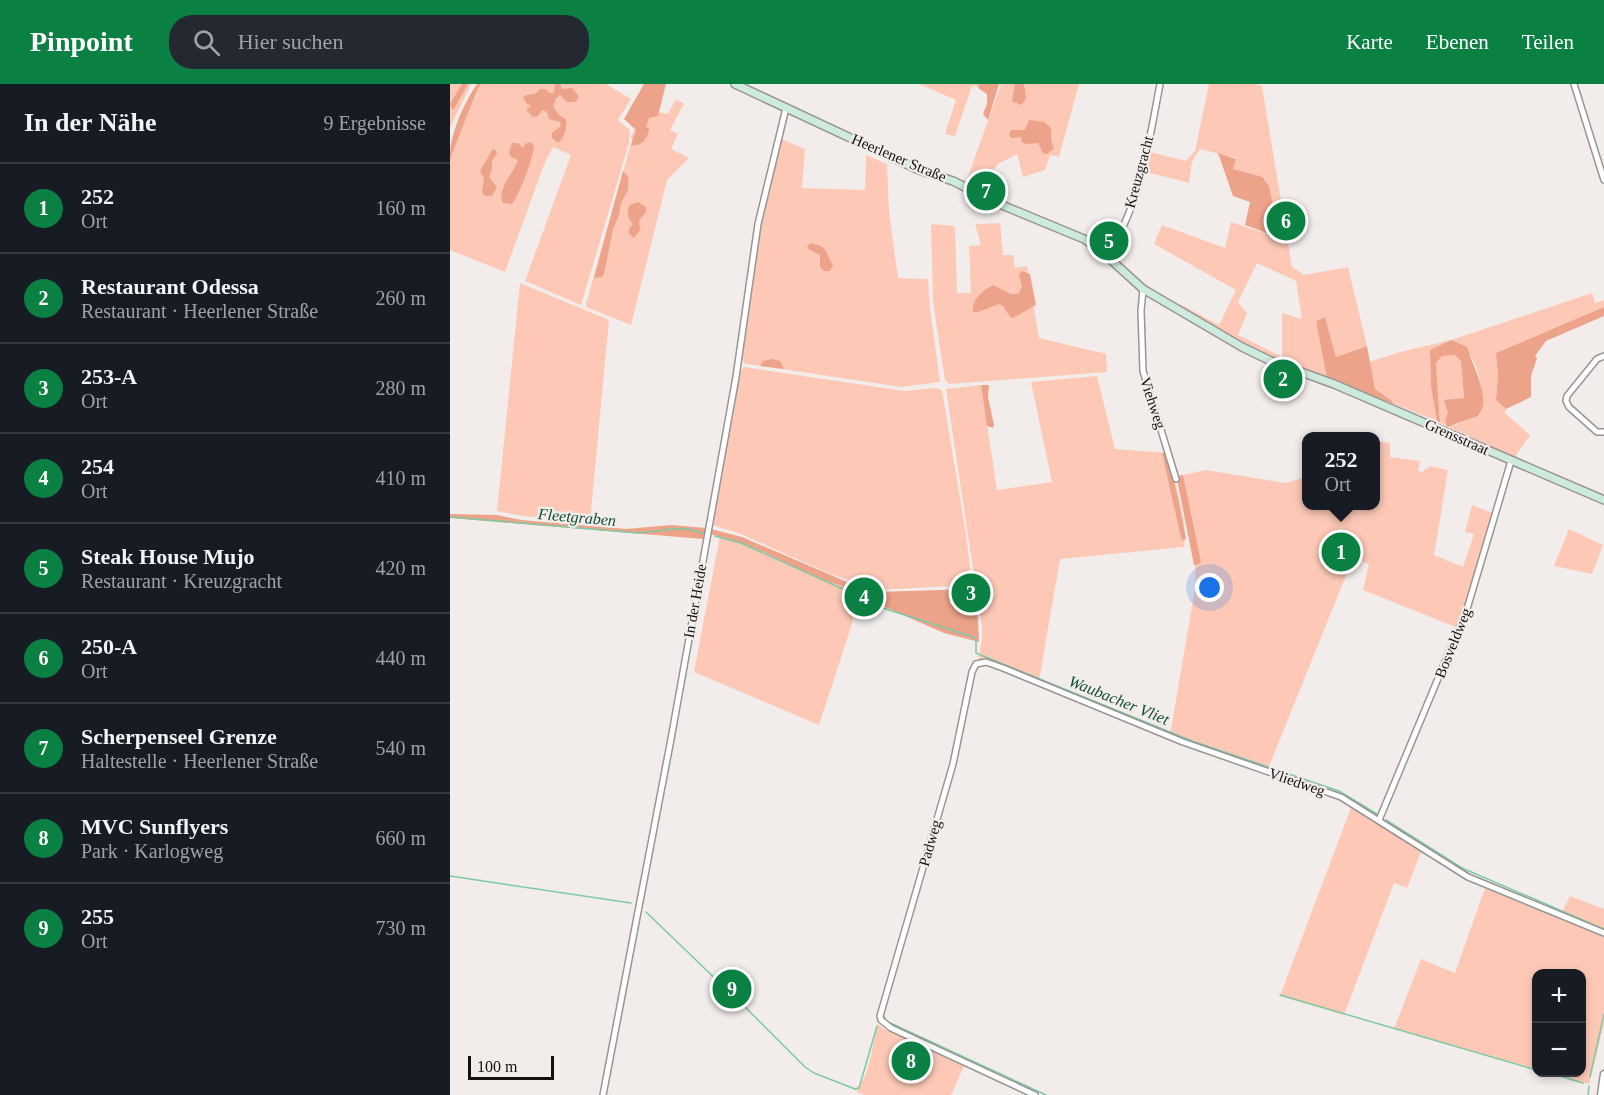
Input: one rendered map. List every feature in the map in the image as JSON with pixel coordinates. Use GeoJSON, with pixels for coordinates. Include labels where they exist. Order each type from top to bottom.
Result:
{"type":"FeatureCollection","features":[{"type":"Feature","properties":{"kind":"main road","name":"Heerlener Straße"},"geometry":{"type":"LineString","coordinates":[[735,84],[919,170],[939,176],[1013,210],[1070,232],[1089,242],[1107,256],[1143,289],[1242,347],[1310,376]]}},
{"type":"Feature","properties":{"kind":"main road","name":"Grensstraat"},"geometry":{"type":"LineString","coordinates":[[1310,376],[1372,400],[1604,500]]}},
{"type":"Feature","properties":{"kind":"street","name":"Kreuzgracht"},"geometry":{"type":"LineString","coordinates":[[1107,256],[1114,246],[1137,190],[1160,84]]}},
{"type":"Feature","properties":{"kind":"street"},"geometry":{"type":"LineString","coordinates":[[1574,84],[1604,180]]}},
{"type":"Feature","properties":{"kind":"street","name":"In der Heide"},"geometry":{"type":"LineString","coordinates":[[603,1095],[667,761],[736,377],[758,224],[786,108]]}},
{"type":"Feature","properties":{"kind":"street","name":"Viehweg"},"geometry":{"type":"LineString","coordinates":[[1143,289],[1141,311],[1143,371],[1176,479]]}},
{"type":"Feature","properties":{"kind":"street"},"geometry":{"type":"LineString","coordinates":[[1604,356],[1597,359],[1567,396],[1566,401],[1569,407],[1597,432],[1604,432]]}},
{"type":"Feature","properties":{"kind":"street","name":"Bosveldweg"},"geometry":{"type":"LineString","coordinates":[[1379,820],[1467,609],[1512,461]]}},
{"type":"Feature","properties":{"kind":"street","name":"Vliedweg"},"geometry":{"type":"LineString","coordinates":[[976,664],[983,662],[994,665],[1184,742],[1341,797],[1468,877],[1604,933]]}},
{"type":"Feature","properties":{"kind":"street","name":"Padweg"},"geometry":{"type":"LineString","coordinates":[[976,664],[972,672],[953,764],[880,1011],[881,1020],[891,1028],[1035,1095]]}},
{"type":"Feature","properties":{"kind":"street"},"geometry":{"type":"LineString","coordinates":[[1601,1095],[1604,1074]]}},
{"type":"Feature","properties":{"kind":"shaded area"},"geometry":{"type":"Polygon","coordinates":[[[450,84],[471,84],[450,128],[450,84]]]}},
{"type":"Feature","properties":{"kind":"shaded area"},"geometry":{"type":"Polygon","coordinates":[[[462,84],[468,84],[452,109],[450,104],[462,84]]]}},
{"type":"Feature","properties":{"kind":"shaded area"},"geometry":{"type":"Polygon","coordinates":[[[477,84],[606,84],[631,99],[618,120],[630,130],[629,143],[581,305],[525,281],[571,155],[553,147],[545,162],[505,272],[450,250],[450,145],[477,84]]]}},
{"type":"Feature","properties":{"kind":"shaded area"},"geometry":{"type":"Polygon","coordinates":[[[477,84],[481,84],[450,159],[452,139],[458,120],[477,84]]]}},
{"type":"Feature","properties":{"kind":"shaded area"},"geometry":{"type":"Polygon","coordinates":[[[555,84],[560,84],[562,89],[572,88],[578,95],[578,99],[574,102],[567,102],[560,95],[556,98],[553,107],[560,116],[566,119],[564,135],[558,143],[552,138],[552,133],[561,126],[560,122],[549,119],[547,112],[542,110],[538,116],[533,117],[526,110],[531,106],[523,98],[526,95],[535,94],[540,89],[554,93],[555,84]]]}},
{"type":"Feature","properties":{"kind":"shaded area"},"geometry":{"type":"Polygon","coordinates":[[[644,84],[666,84],[658,116],[649,118],[646,127],[649,128],[649,132],[646,138],[638,145],[631,145],[636,130],[624,119],[644,84]]]}},
{"type":"Feature","properties":{"kind":"shaded area"},"geometry":{"type":"Polygon","coordinates":[[[919,84],[982,84],[981,87],[972,86],[955,136],[945,134],[956,100],[919,84]]]}},
{"type":"Feature","properties":{"kind":"shaded area"},"geometry":{"type":"Polygon","coordinates":[[[979,84],[999,84],[988,120],[983,114],[987,104],[987,94],[978,88],[979,84]]]}},
{"type":"Feature","properties":{"kind":"shaded area"},"geometry":{"type":"Polygon","coordinates":[[[1001,84],[1079,84],[1059,157],[1050,155],[1045,170],[1023,177],[1017,154],[998,164],[980,184],[968,177],[1001,84]]]}},
{"type":"Feature","properties":{"kind":"shaded area"},"geometry":{"type":"Polygon","coordinates":[[[1015,84],[1023,84],[1025,88],[1026,99],[1021,105],[1012,101],[1015,84]]]}},
{"type":"Feature","properties":{"kind":"shaded area"},"geometry":{"type":"Polygon","coordinates":[[[1209,84],[1262,86],[1292,267],[1304,275],[1348,267],[1367,346],[1336,357],[1325,317],[1316,321],[1327,379],[1269,357],[1176,305],[1182,305],[1219,325],[1236,290],[1154,244],[1162,225],[1225,248],[1231,222],[1279,238],[1269,186],[1264,177],[1233,169],[1236,158],[1200,149],[1192,162],[1189,183],[1146,172],[1150,152],[1186,161],[1195,151],[1209,84]],[[1257,263],[1238,302],[1247,313],[1238,335],[1282,357],[1282,313],[1302,319],[1296,281],[1257,263]]]}},
{"type":"Feature","properties":{"kind":"shaded area"},"geometry":{"type":"Polygon","coordinates":[[[676,99],[684,104],[670,130],[678,134],[671,149],[689,158],[667,180],[631,325],[586,307],[586,304],[631,137],[645,109],[668,114],[676,99]]]}},
{"type":"Feature","properties":{"kind":"shaded area"},"geometry":{"type":"Polygon","coordinates":[[[1029,120],[1044,122],[1051,128],[1054,149],[1047,154],[1043,153],[1038,143],[1026,144],[1022,142],[1021,137],[1011,138],[1009,134],[1011,130],[1025,130],[1029,120]]]}},
{"type":"Feature","properties":{"kind":"shaded area"},"geometry":{"type":"Polygon","coordinates":[[[781,139],[805,149],[802,188],[865,190],[866,155],[887,164],[889,211],[898,278],[928,279],[940,382],[901,387],[745,364],[741,357],[761,220],[781,139]]]}},
{"type":"Feature","properties":{"kind":"shaded area"},"geometry":{"type":"Polygon","coordinates":[[[530,142],[534,146],[522,185],[512,204],[503,203],[501,198],[504,187],[518,160],[511,157],[509,152],[512,143],[518,143],[523,148],[530,142]]]}},
{"type":"Feature","properties":{"kind":"shaded area"},"geometry":{"type":"Polygon","coordinates":[[[495,149],[497,154],[492,161],[489,177],[497,187],[492,196],[485,196],[482,192],[484,178],[480,171],[492,150],[495,149]]]}},
{"type":"Feature","properties":{"kind":"shaded area"},"geometry":{"type":"Polygon","coordinates":[[[1218,153],[1236,159],[1233,169],[1263,177],[1269,186],[1280,238],[1245,225],[1250,202],[1233,196],[1218,153]]]}},
{"type":"Feature","properties":{"kind":"shaded area"},"geometry":{"type":"Polygon","coordinates":[[[623,171],[628,177],[628,190],[621,203],[613,229],[604,274],[602,277],[594,278],[623,171]]]}},
{"type":"Feature","properties":{"kind":"shaded area"},"geometry":{"type":"Polygon","coordinates":[[[638,202],[646,207],[646,212],[639,221],[640,230],[634,238],[629,234],[629,229],[633,224],[628,211],[630,205],[638,202]]]}},
{"type":"Feature","properties":{"kind":"shaded area"},"geometry":{"type":"Polygon","coordinates":[[[1000,223],[1003,255],[1013,255],[1015,268],[1027,266],[1039,338],[1106,354],[1107,372],[949,384],[945,380],[933,301],[931,224],[955,226],[957,293],[971,293],[969,246],[981,245],[975,224],[1000,223]]]}},
{"type":"Feature","properties":{"kind":"shaded area"},"geometry":{"type":"Polygon","coordinates":[[[810,243],[825,250],[833,265],[830,271],[824,271],[820,267],[820,255],[807,248],[810,243]]]}},
{"type":"Feature","properties":{"kind":"shaded area"},"geometry":{"type":"Polygon","coordinates":[[[1022,271],[1030,274],[1036,305],[1011,318],[999,304],[973,312],[976,300],[993,285],[1011,294],[1018,294],[1022,287],[1019,274],[1022,271]]]}},
{"type":"Feature","properties":{"kind":"shaded area"},"geometry":{"type":"Polygon","coordinates":[[[520,283],[609,320],[590,522],[523,516],[497,511],[520,283]]]}},
{"type":"Feature","properties":{"kind":"shaded area"},"geometry":{"type":"Polygon","coordinates":[[[1592,293],[1595,303],[1604,300],[1604,307],[1496,353],[1498,375],[1496,400],[1506,409],[1505,413],[1530,435],[1515,457],[1440,423],[1436,363],[1442,356],[1455,355],[1461,361],[1464,399],[1448,414],[1452,426],[1480,415],[1483,402],[1481,385],[1473,360],[1468,353],[1451,340],[1592,293]]]}},
{"type":"Feature","properties":{"kind":"shaded area"},"geometry":{"type":"Polygon","coordinates":[[[1604,307],[1604,316],[1546,341],[1535,356],[1537,358],[1531,376],[1531,397],[1506,409],[1496,400],[1498,375],[1496,353],[1604,307]]]}},
{"type":"Feature","properties":{"kind":"shaded area"},"geometry":{"type":"Polygon","coordinates":[[[1325,317],[1336,357],[1367,346],[1375,389],[1394,404],[1327,379],[1316,321],[1325,317]]]}},
{"type":"Feature","properties":{"kind":"shaded area"},"geometry":{"type":"Polygon","coordinates":[[[1451,340],[1430,350],[1431,387],[1437,421],[1394,404],[1375,389],[1369,362],[1451,340]]]}},
{"type":"Feature","properties":{"kind":"shaded area"},"geometry":{"type":"Polygon","coordinates":[[[1451,340],[1467,347],[1480,383],[1483,402],[1478,416],[1447,427],[1445,421],[1448,413],[1444,400],[1464,398],[1461,361],[1455,355],[1442,356],[1436,363],[1440,423],[1437,421],[1431,387],[1430,350],[1451,340]]]}},
{"type":"Feature","properties":{"kind":"shaded area"},"geometry":{"type":"Polygon","coordinates":[[[772,359],[780,361],[784,369],[760,366],[763,361],[772,359]]]}},
{"type":"Feature","properties":{"kind":"shaded area"},"geometry":{"type":"Polygon","coordinates":[[[744,367],[904,391],[936,388],[942,390],[966,534],[972,585],[876,590],[828,573],[741,534],[715,526],[714,515],[739,372],[744,367]]]}},
{"type":"Feature","properties":{"kind":"shaded area"},"geometry":{"type":"Polygon","coordinates":[[[1097,376],[1115,449],[1167,453],[1182,513],[1184,547],[1060,559],[1039,681],[978,661],[982,628],[946,389],[981,385],[997,490],[1052,482],[1031,382],[1097,376]]]}},
{"type":"Feature","properties":{"kind":"shaded area"},"geometry":{"type":"Polygon","coordinates":[[[981,385],[989,385],[988,397],[993,428],[987,426],[981,385]]]}},
{"type":"Feature","properties":{"kind":"shaded area"},"geometry":{"type":"Polygon","coordinates":[[[1380,442],[1390,443],[1390,457],[1420,461],[1418,471],[1424,472],[1424,469],[1428,469],[1429,466],[1448,470],[1434,555],[1463,567],[1474,534],[1465,532],[1472,505],[1495,514],[1458,628],[1363,590],[1369,564],[1353,558],[1268,769],[1170,735],[1196,583],[1178,476],[1206,470],[1285,483],[1302,478],[1302,510],[1380,510],[1380,442]]]}},
{"type":"Feature","properties":{"kind":"shaded area"},"geometry":{"type":"Polygon","coordinates":[[[1162,453],[1167,453],[1186,539],[1182,540],[1181,537],[1162,453]]]}},
{"type":"Feature","properties":{"kind":"shaded area"},"geometry":{"type":"Polygon","coordinates":[[[1183,475],[1201,562],[1194,565],[1177,479],[1178,476],[1183,475]]]}},
{"type":"Feature","properties":{"kind":"shaded area"},"geometry":{"type":"Polygon","coordinates":[[[450,514],[497,515],[521,520],[626,529],[671,525],[706,528],[703,539],[450,518],[450,514]]]}},
{"type":"Feature","properties":{"kind":"shaded area"},"geometry":{"type":"Polygon","coordinates":[[[711,529],[742,537],[861,588],[859,593],[819,578],[751,547],[709,534],[711,529]]]}},
{"type":"Feature","properties":{"kind":"shaded area"},"geometry":{"type":"Polygon","coordinates":[[[1569,529],[1603,545],[1592,574],[1554,566],[1569,529]]]}},
{"type":"Feature","properties":{"kind":"shaded area"},"geometry":{"type":"Polygon","coordinates":[[[720,536],[733,539],[821,579],[849,587],[859,593],[851,627],[819,725],[694,672],[720,536]]]}},
{"type":"Feature","properties":{"kind":"shaded area"},"geometry":{"type":"Polygon","coordinates":[[[864,589],[876,592],[971,589],[978,618],[979,642],[944,633],[862,597],[864,589]]]}},
{"type":"Feature","properties":{"kind":"shaded area"},"geometry":{"type":"Polygon","coordinates":[[[1352,805],[1421,852],[1407,888],[1394,883],[1344,1015],[1280,996],[1352,805]]]}},
{"type":"Feature","properties":{"kind":"shaded area"},"geometry":{"type":"Polygon","coordinates":[[[1485,888],[1604,937],[1604,1024],[1589,1084],[1564,1077],[1586,1077],[1586,969],[1532,969],[1532,1068],[1394,1029],[1421,959],[1455,973],[1485,888]]]}},
{"type":"Feature","properties":{"kind":"shaded area"},"geometry":{"type":"Polygon","coordinates":[[[1570,896],[1604,909],[1604,932],[1562,913],[1570,896]]]}},
{"type":"Feature","properties":{"kind":"shaded area"},"geometry":{"type":"Polygon","coordinates":[[[878,1024],[884,1029],[964,1066],[951,1095],[865,1095],[857,1092],[857,1087],[862,1082],[868,1067],[878,1024]]]}},
{"type":"Feature","properties":{"kind":"waterway","name":"Fleetgraben"},"geometry":{"type":"LineString","coordinates":[[450,517],[638,533],[673,529],[688,529],[702,533]]}},
{"type":"Feature","properties":{"kind":"waterway","name":"Fleetgraben"},"geometry":{"type":"LineString","coordinates":[[715,536],[741,543],[856,595]]}},
{"type":"Feature","properties":{"kind":"waterway","name":"Waubacher Vliet"},"geometry":{"type":"LineString","coordinates":[[865,597],[867,602],[880,607],[973,637],[976,640],[976,653],[1192,741],[1339,791],[1377,814]]}},
{"type":"Feature","properties":{"kind":"waterway","name":"Fleetgraben"},"geometry":{"type":"LineString","coordinates":[[867,598],[881,598]]}},
{"type":"Feature","properties":{"kind":"waterway","name":"Waubacher Vliet"},"geometry":{"type":"LineString","coordinates":[[1386,820],[1462,868],[1604,929]]}},
{"type":"Feature","properties":{"kind":"waterway"},"geometry":{"type":"LineString","coordinates":[[450,876],[631,903]]}},
{"type":"Feature","properties":{"kind":"waterway"},"geometry":{"type":"LineString","coordinates":[[646,912],[724,987]]}},
{"type":"Feature","properties":{"kind":"waterway"},"geometry":{"type":"LineString","coordinates":[[732,994],[805,1067],[814,1073],[855,1089],[859,1088],[877,1026]]}},
{"type":"Feature","properties":{"kind":"waterway"},"geometry":{"type":"LineString","coordinates":[[1280,995],[1532,1069]]}},
{"type":"Feature","properties":{"kind":"waterway"},"geometry":{"type":"LineString","coordinates":[[883,1014],[886,1021],[1046,1095]]}},
{"type":"Feature","properties":{"kind":"waterway","name":"Waubacher Vliet"},"geometry":{"type":"LineString","coordinates":[[1590,1077],[1604,1014]]}},
{"type":"Feature","properties":{"kind":"waterway"},"geometry":{"type":"LineString","coordinates":[[1563,1077],[1583,1083]]}},
{"type":"Feature","properties":{"kind":"waterway","name":"Waubacher Vliet"},"geometry":{"type":"LineString","coordinates":[[1588,1095],[1589,1086]]}},
{"type":"Feature","properties":{"kind":"place","name":"Scherpenseel Grenze"},"geometry":{"type":"Point","coordinates":[986,191]}},
{"type":"Feature","properties":{"kind":"place","name":"250-A"},"geometry":{"type":"Point","coordinates":[1286,221]}},
{"type":"Feature","properties":{"kind":"place","name":"Steak House Mujo"},"geometry":{"type":"Point","coordinates":[1109,241]}},
{"type":"Feature","properties":{"kind":"place","name":"Restaurant Odessa"},"geometry":{"type":"Point","coordinates":[1283,379]}},
{"type":"Feature","properties":{"kind":"place","name":"252"},"geometry":{"type":"Point","coordinates":[1341,552]}},
{"type":"Feature","properties":{"kind":"place","name":"253-A"},"geometry":{"type":"Point","coordinates":[971,593]}},
{"type":"Feature","properties":{"kind":"place","name":"254"},"geometry":{"type":"Point","coordinates":[864,597]}},
{"type":"Feature","properties":{"kind":"place","name":"255"},"geometry":{"type":"Point","coordinates":[732,989]}},
{"type":"Feature","properties":{"kind":"place","name":"MVC Sunflyers"},"geometry":{"type":"Point","coordinates":[911,1061]}}]}
